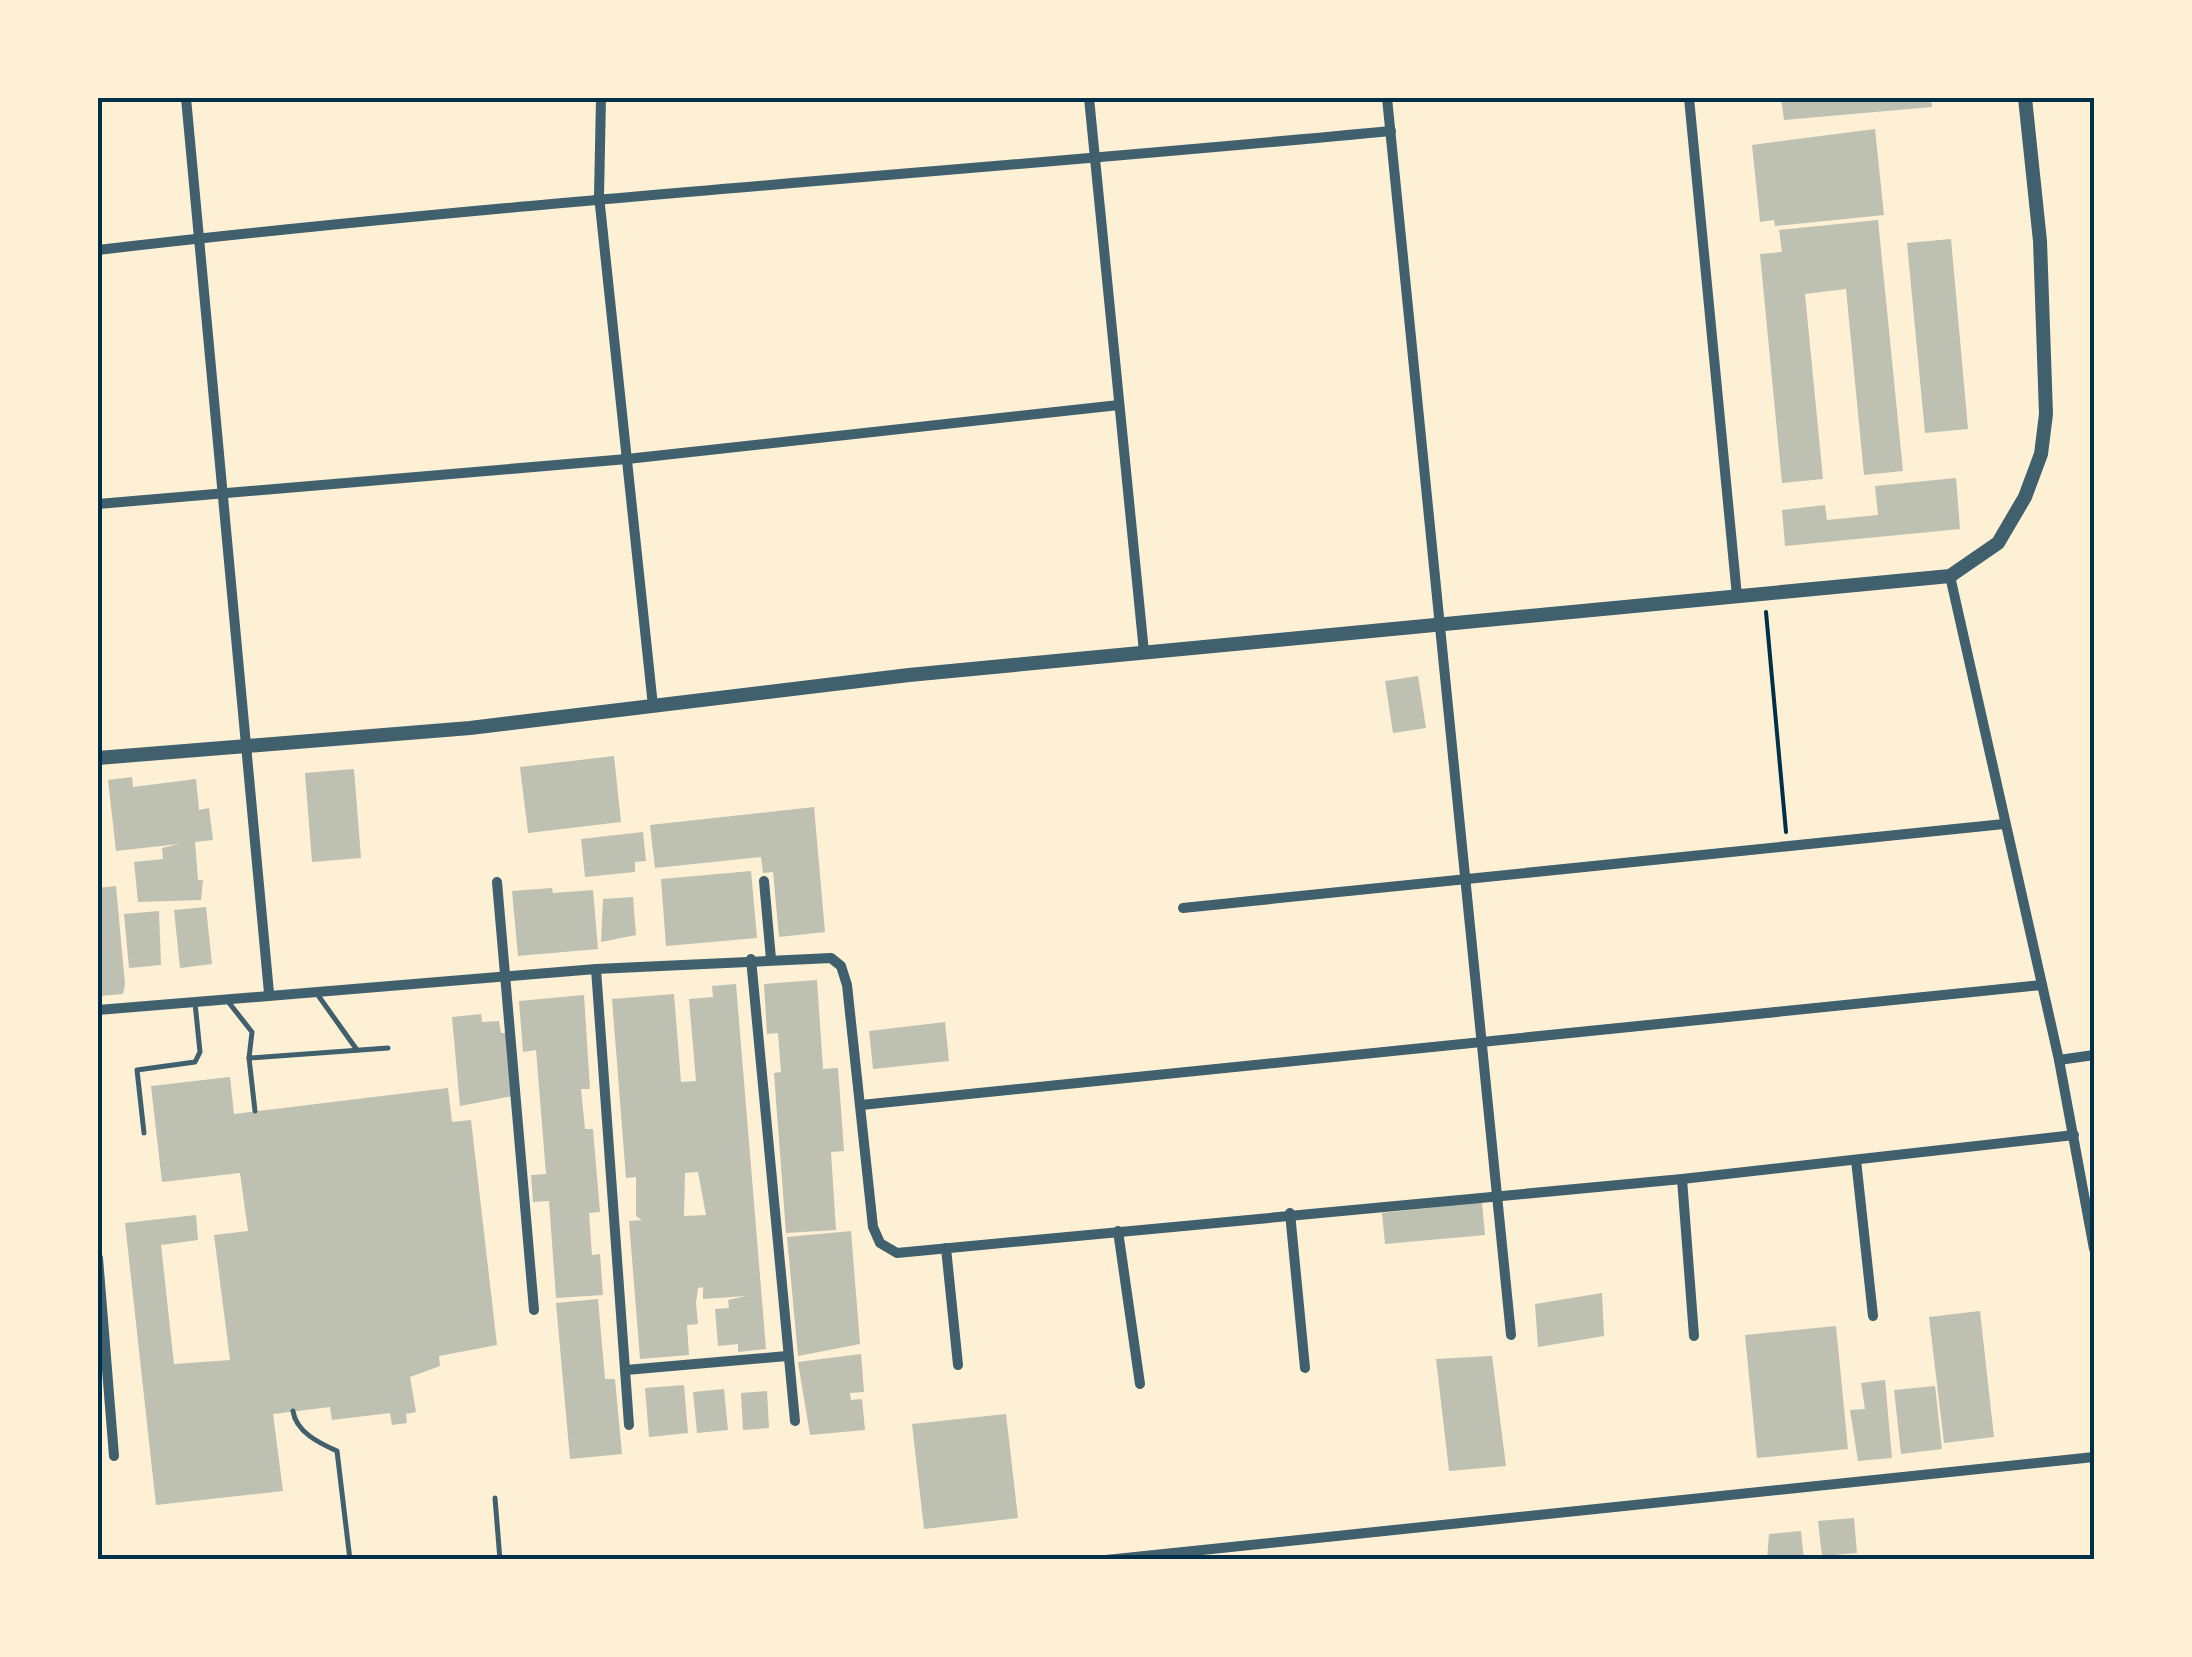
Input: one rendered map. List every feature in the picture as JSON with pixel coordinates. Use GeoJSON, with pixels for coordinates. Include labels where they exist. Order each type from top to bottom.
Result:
{"type":"FeatureCollection","features":[{"type":"Feature","properties":{"kind":"street"},"geometry":{"type":"LineString","coordinates":[[186,98],[249,744],[269,993]]}},
{"type":"Feature","properties":{"kind":"street"},"geometry":{"type":"LineString","coordinates":[[601,98],[599,196],[653,706]]}},
{"type":"Feature","properties":{"kind":"street"},"geometry":{"type":"LineString","coordinates":[[1089,98],[1144,652]]}},
{"type":"Feature","properties":{"kind":"street"},"geometry":{"type":"LineString","coordinates":[[1388,98],[1512,1335]]}},
{"type":"Feature","properties":{"kind":"street"},"geometry":{"type":"LineString","coordinates":[[1689,98],[1737,596]]}},
{"type":"Feature","properties":{"kind":"street"},"geometry":{"type":"LineString","coordinates":[[98,758],[470,728],[1144,652],[1950,576],[1998,544],[2026,497],[2040,454],[2046,414],[2040,241],[2025,98]]}},
{"type":"Feature","properties":{"kind":"street"},"geometry":{"type":"LineString","coordinates":[[98,250],[599,196],[1095,159],[1391,131]]}},
{"type":"Feature","properties":{"kind":"street"},"geometry":{"type":"LineString","coordinates":[[98,504],[626,459],[1119,405]]}},
{"type":"Feature","properties":{"kind":"street"},"geometry":{"type":"LineString","coordinates":[[1950,576],[2059,1060],[2094,1249]]}},
{"type":"Feature","properties":{"kind":"street"},"geometry":{"type":"LineString","coordinates":[[1182,908],[2004,824]]}},
{"type":"Feature","properties":{"kind":"street"},"geometry":{"type":"LineString","coordinates":[[764,880],[771,959]]}},
{"type":"Feature","properties":{"kind":"street"},"geometry":{"type":"LineString","coordinates":[[497,882],[534,1310]]}},
{"type":"Feature","properties":{"kind":"street"},"geometry":{"type":"LineString","coordinates":[[98,1010],[596,969],[830,958],[842,966],[873,1228],[880,1243],[897,1253],[1682,1179],[2074,1136]]}},
{"type":"Feature","properties":{"kind":"street"},"geometry":{"type":"LineString","coordinates":[[750,959],[795,1420]]}},
{"type":"Feature","properties":{"kind":"street"},"geometry":{"type":"LineString","coordinates":[[596,969],[629,1425]]}},
{"type":"Feature","properties":{"kind":"street"},"geometry":{"type":"LineString","coordinates":[[861,1104],[2042,985]]}},
{"type":"Feature","properties":{"kind":"street"},"geometry":{"type":"LineString","coordinates":[[2059,1060],[2094,1056]]}},
{"type":"Feature","properties":{"kind":"street"},"geometry":{"type":"LineString","coordinates":[[1856,1160],[1873,1316]]}},
{"type":"Feature","properties":{"kind":"street"},"geometry":{"type":"LineString","coordinates":[[1682,1179],[1694,1336]]}},
{"type":"Feature","properties":{"kind":"street"},"geometry":{"type":"LineString","coordinates":[[1290,1213],[1305,1368]]}},
{"type":"Feature","properties":{"kind":"street"},"geometry":{"type":"LineString","coordinates":[[1118,1231],[1140,1384]]}},
{"type":"Feature","properties":{"kind":"street"},"geometry":{"type":"LineString","coordinates":[[946,1248],[958,1366]]}},
{"type":"Feature","properties":{"kind":"street"},"geometry":{"type":"LineString","coordinates":[[98,1258],[114,1456]]}},
{"type":"Feature","properties":{"kind":"street"},"geometry":{"type":"LineString","coordinates":[[626,1370],[787,1356]]}},
{"type":"Feature","properties":{"kind":"street"},"geometry":{"type":"LineString","coordinates":[[1106,1560],[2094,1457]]}},
{"type":"Feature","properties":{"kind":"lane"},"geometry":{"type":"LineString","coordinates":[[314,990],[357,1050]]}},
{"type":"Feature","properties":{"kind":"lane"},"geometry":{"type":"LineString","coordinates":[[224,997],[252,1032],[249,1058],[256,1111]]}},
{"type":"Feature","properties":{"kind":"lane"},"geometry":{"type":"LineString","coordinates":[[144,1133],[137,1070],[195,1062],[200,1052],[195,1000]]}},
{"type":"Feature","properties":{"kind":"lane"},"geometry":{"type":"LineString","coordinates":[[249,1058],[388,1048]]}},
{"type":"Feature","properties":{"kind":"lane"},"geometry":{"type":"LineString","coordinates":[[293,1412],[295,1421],[315,1440],[337,1451],[350,1560]]}},
{"type":"Feature","properties":{"kind":"lane"},"geometry":{"type":"LineString","coordinates":[[495,1498],[500,1560]]}},
{"type":"Feature","properties":{"kind":"path"},"geometry":{"type":"LineString","coordinates":[[1764,593],[1788,847]]}},
{"type":"Feature","properties":{"kind":"building"},"geometry":{"type":"Polygon","coordinates":[[[1781,98],[1931,98],[1932,107],[1784,120],[1781,98]]]}},
{"type":"Feature","properties":{"kind":"building"},"geometry":{"type":"Polygon","coordinates":[[[1875,129],[1884,215],[1775,226],[1774,220],[1760,222],[1752,145],[1875,129]]]}},
{"type":"Feature","properties":{"kind":"building"},"geometry":{"type":"Polygon","coordinates":[[[1878,220],[1903,471],[1864,475],[1846,289],[1805,294],[1823,479],[1782,483],[1760,254],[1782,252],[1779,230],[1878,220]]]}},
{"type":"Feature","properties":{"kind":"building"},"geometry":{"type":"Polygon","coordinates":[[[1951,239],[1968,429],[1925,433],[1907,243],[1951,239]]]}},
{"type":"Feature","properties":{"kind":"building"},"geometry":{"type":"Polygon","coordinates":[[[1956,478],[1960,529],[1785,546],[1782,510],[1825,505],[1827,520],[1878,515],[1875,486],[1956,478]]]}},
{"type":"Feature","properties":{"kind":"building"},"geometry":{"type":"Polygon","coordinates":[[[1418,676],[1426,728],[1393,733],[1385,681],[1418,676]]]}},
{"type":"Feature","properties":{"kind":"building"},"geometry":{"type":"Polygon","coordinates":[[[614,756],[621,822],[528,833],[520,767],[614,756]]]}},
{"type":"Feature","properties":{"kind":"building"},"geometry":{"type":"Polygon","coordinates":[[[354,769],[361,858],[312,862],[305,773],[354,769]]]}},
{"type":"Feature","properties":{"kind":"building"},"geometry":{"type":"Polygon","coordinates":[[[132,777],[133,787],[196,779],[199,810],[209,808],[213,840],[195,842],[198,880],[203,880],[201,900],[138,902],[134,862],[163,859],[162,848],[179,844],[116,851],[108,780],[132,777]]]}},
{"type":"Feature","properties":{"kind":"building"},"geometry":{"type":"Polygon","coordinates":[[[814,807],[825,932],[779,937],[773,872],[763,873],[761,857],[655,868],[650,825],[814,807]]]}},
{"type":"Feature","properties":{"kind":"building"},"geometry":{"type":"Polygon","coordinates":[[[643,832],[646,861],[635,862],[635,872],[585,877],[581,839],[643,832]]]}},
{"type":"Feature","properties":{"kind":"building"},"geometry":{"type":"Polygon","coordinates":[[[751,871],[757,938],[666,946],[661,879],[751,871]]]}},
{"type":"Feature","properties":{"kind":"building"},"geometry":{"type":"Polygon","coordinates":[[[116,886],[125,984],[123,994],[99,996],[98,888],[116,886]]]}},
{"type":"Feature","properties":{"kind":"building"},"geometry":{"type":"Polygon","coordinates":[[[552,888],[553,893],[593,890],[598,949],[518,956],[512,891],[552,888]]]}},
{"type":"Feature","properties":{"kind":"building"},"geometry":{"type":"Polygon","coordinates":[[[633,897],[636,935],[601,942],[603,899],[633,897]]]}},
{"type":"Feature","properties":{"kind":"building"},"geometry":{"type":"Polygon","coordinates":[[[206,907],[212,964],[180,968],[174,910],[206,907]]]}},
{"type":"Feature","properties":{"kind":"building"},"geometry":{"type":"Polygon","coordinates":[[[159,911],[161,965],[129,968],[124,914],[159,911]]]}},
{"type":"Feature","properties":{"kind":"building"},"geometry":{"type":"Polygon","coordinates":[[[817,980],[823,1069],[838,1068],[844,1151],[831,1152],[836,1230],[786,1233],[774,1073],[781,1072],[778,1033],[767,1034],[764,984],[817,980]]]}},
{"type":"Feature","properties":{"kind":"building"},"geometry":{"type":"Polygon","coordinates":[[[736,984],[766,1349],[738,1352],[738,1344],[718,1346],[715,1309],[729,1308],[728,1300],[746,1296],[703,1299],[703,1287],[698,1288],[698,1324],[687,1325],[689,1355],[640,1359],[629,1221],[642,1220],[636,1216],[636,1177],[626,1178],[612,999],[674,994],[681,1082],[696,1081],[689,999],[713,997],[712,986],[736,984]],[[698,1172],[685,1173],[684,1216],[706,1215],[698,1172]]]}},
{"type":"Feature","properties":{"kind":"building"},"geometry":{"type":"Polygon","coordinates":[[[584,995],[590,1089],[581,1089],[585,1129],[593,1129],[600,1212],[589,1213],[592,1255],[600,1254],[603,1295],[556,1298],[549,1201],[533,1202],[531,1175],[546,1174],[536,1050],[523,1052],[519,1001],[584,995]]]}},
{"type":"Feature","properties":{"kind":"building"},"geometry":{"type":"Polygon","coordinates":[[[481,1014],[482,1022],[499,1021],[501,1033],[507,1033],[513,1096],[460,1106],[452,1017],[481,1014]]]}},
{"type":"Feature","properties":{"kind":"building"},"geometry":{"type":"Polygon","coordinates":[[[945,1022],[949,1061],[873,1069],[869,1031],[945,1022]]]}},
{"type":"Feature","properties":{"kind":"building"},"geometry":{"type":"Polygon","coordinates":[[[230,1077],[234,1114],[448,1088],[452,1122],[471,1120],[497,1345],[439,1356],[440,1366],[410,1377],[416,1412],[406,1414],[407,1423],[392,1425],[390,1413],[332,1420],[330,1407],[273,1414],[283,1491],[156,1505],[125,1223],[196,1215],[198,1240],[161,1245],[174,1364],[230,1360],[214,1235],[248,1231],[240,1173],[162,1182],[151,1086],[230,1077]]]}},
{"type":"Feature","properties":{"kind":"building"},"geometry":{"type":"Polygon","coordinates":[[[1482,1202],[1485,1235],[1385,1244],[1382,1213],[1482,1202]]]}},
{"type":"Feature","properties":{"kind":"building"},"geometry":{"type":"Polygon","coordinates":[[[851,1231],[860,1344],[798,1356],[787,1237],[851,1231]]]}},
{"type":"Feature","properties":{"kind":"building"},"geometry":{"type":"Polygon","coordinates":[[[1602,1293],[1604,1336],[1538,1347],[1535,1304],[1602,1293]]]}},
{"type":"Feature","properties":{"kind":"building"},"geometry":{"type":"Polygon","coordinates":[[[598,1299],[605,1379],[615,1379],[622,1454],[570,1459],[556,1303],[598,1299]]]}},
{"type":"Feature","properties":{"kind":"building"},"geometry":{"type":"Polygon","coordinates":[[[1980,1311],[1994,1437],[1944,1443],[1929,1317],[1980,1311]]]}},
{"type":"Feature","properties":{"kind":"building"},"geometry":{"type":"Polygon","coordinates":[[[1836,1326],[1848,1449],[1757,1458],[1745,1335],[1836,1326]]]}},
{"type":"Feature","properties":{"kind":"building"},"geometry":{"type":"Polygon","coordinates":[[[861,1354],[864,1392],[850,1393],[851,1400],[862,1399],[865,1430],[810,1435],[798,1362],[861,1354]]]}},
{"type":"Feature","properties":{"kind":"building"},"geometry":{"type":"Polygon","coordinates":[[[1492,1356],[1506,1466],[1449,1471],[1436,1359],[1492,1356]]]}},
{"type":"Feature","properties":{"kind":"building"},"geometry":{"type":"Polygon","coordinates":[[[1885,1380],[1892,1458],[1858,1461],[1850,1410],[1865,1409],[1861,1383],[1885,1380]]]}},
{"type":"Feature","properties":{"kind":"building"},"geometry":{"type":"Polygon","coordinates":[[[684,1385],[688,1433],[649,1437],[645,1388],[684,1385]]]}},
{"type":"Feature","properties":{"kind":"building"},"geometry":{"type":"Polygon","coordinates":[[[1935,1386],[1942,1449],[1901,1454],[1894,1390],[1935,1386]]]}},
{"type":"Feature","properties":{"kind":"building"},"geometry":{"type":"Polygon","coordinates":[[[724,1389],[728,1430],[697,1433],[693,1392],[724,1389]]]}},
{"type":"Feature","properties":{"kind":"building"},"geometry":{"type":"Polygon","coordinates":[[[767,1391],[769,1428],[743,1430],[741,1393],[767,1391]]]}},
{"type":"Feature","properties":{"kind":"building"},"geometry":{"type":"Polygon","coordinates":[[[1006,1414],[1018,1518],[924,1529],[912,1424],[1006,1414]]]}},
{"type":"Feature","properties":{"kind":"building"},"geometry":{"type":"Polygon","coordinates":[[[1854,1518],[1857,1553],[1822,1556],[1818,1521],[1854,1518]]]}},
{"type":"Feature","properties":{"kind":"building"},"geometry":{"type":"Polygon","coordinates":[[[1801,1531],[1804,1560],[1767,1560],[1769,1534],[1801,1531]]]}}]}
